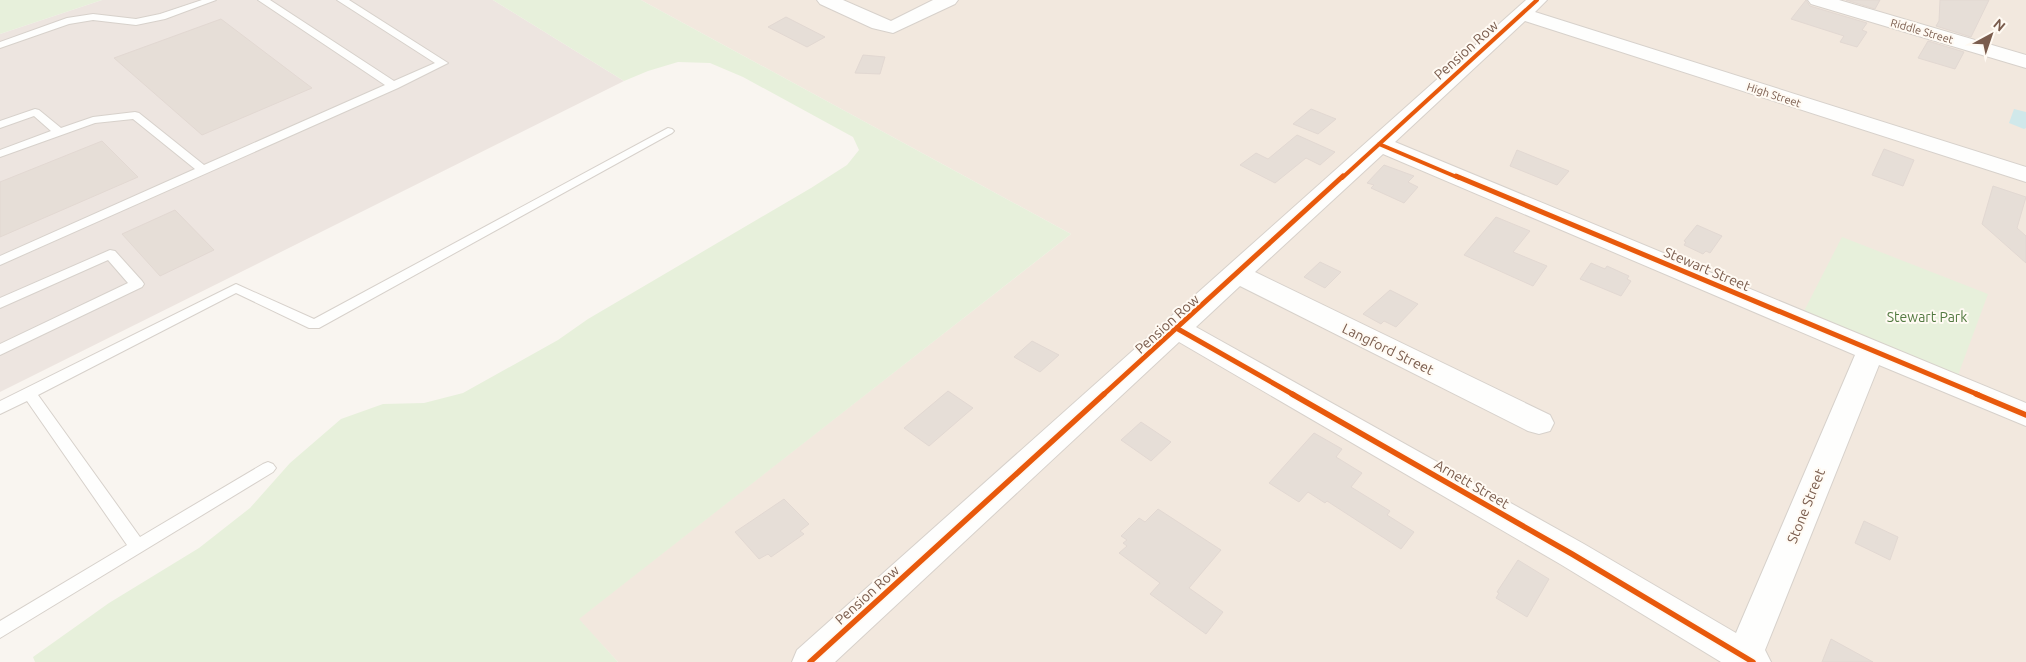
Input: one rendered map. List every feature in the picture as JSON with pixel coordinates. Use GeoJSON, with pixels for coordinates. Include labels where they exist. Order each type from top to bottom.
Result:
{"type":"FeatureCollection","features":[{"type":"Feature","properties":{"kind":"street"},"geometry":{"type":"LineString","coordinates":[[827,0],[878,24],[893,27],[948,0]]}},
{"type":"Feature","properties":{"kind":"street","name":"Riddle Street"},"geometry":{"type":"LineString","coordinates":[[1818,0],[2026,62]]}},
{"type":"Feature","properties":{"kind":"street","name":"Pension Row"},"geometry":{"type":"LineString","coordinates":[[823,658],[1178,329],[1530,7]]}},
{"type":"Feature","properties":{"kind":"street","name":"High Street"},"geometry":{"type":"LineString","coordinates":[[1530,7],[2026,175]]}},
{"type":"Feature","properties":{"kind":"street","name":"Stewart Street"},"geometry":{"type":"LineString","coordinates":[[1379,144],[2026,415]]}},
{"type":"Feature","properties":{"kind":"street","name":"Langford Street"},"geometry":{"type":"LineString","coordinates":[[1238,274],[1539,423]]}},
{"type":"Feature","properties":{"kind":"street","name":"Arnett Street"},"geometry":{"type":"LineString","coordinates":[[1178,329],[1572,554],[1746,660]]}},
{"type":"Feature","properties":{"kind":"street","name":"Stone Street"},"geometry":{"type":"LineString","coordinates":[[1746,660],[1871,350]]}},
{"type":"Feature","properties":{"kind":"lane"},"geometry":{"type":"LineString","coordinates":[[0,45],[68,21],[93,17],[136,22],[162,18],[211,0]]}},
{"type":"Feature","properties":{"kind":"lane"},"geometry":{"type":"LineString","coordinates":[[263,0],[394,86]]}},
{"type":"Feature","properties":{"kind":"lane"},"geometry":{"type":"LineString","coordinates":[[0,262],[442,63],[342,0]]}},
{"type":"Feature","properties":{"kind":"lane"},"geometry":{"type":"LineString","coordinates":[[0,125],[35,112],[59,132]]}},
{"type":"Feature","properties":{"kind":"lane"},"geometry":{"type":"LineString","coordinates":[[0,154],[93,120],[135,115],[204,171]]}},
{"type":"Feature","properties":{"kind":"lane"},"geometry":{"type":"LineString","coordinates":[[0,408],[236,288],[314,325],[668,130]]}},
{"type":"Feature","properties":{"kind":"lane"},"geometry":{"type":"LineString","coordinates":[[0,304],[110,254],[137,284],[0,350]]}},
{"type":"Feature","properties":{"kind":"lane"},"geometry":{"type":"LineString","coordinates":[[29,393],[138,547]]}},
{"type":"Feature","properties":{"kind":"lane"},"geometry":{"type":"LineString","coordinates":[[0,630],[268,468]]}},
{"type":"Feature","properties":{"kind":"shaded area"},"geometry":{"type":"Polygon","coordinates":[[[102,0],[493,0],[624,81],[0,392],[0,34],[102,0]]]}},
{"type":"Feature","properties":{"kind":"shaded area"},"geometry":{"type":"Polygon","coordinates":[[[641,0],[2026,0],[2026,662],[618,662],[578,619],[1071,234],[641,0]]]}},
{"type":"Feature","properties":{"kind":"green space"},"geometry":{"type":"Polygon","coordinates":[[[0,0],[102,0],[0,34],[0,0]]]}},
{"type":"Feature","properties":{"kind":"green space"},"geometry":{"type":"Polygon","coordinates":[[[493,0],[641,0],[1071,234],[579,619],[618,662],[35,662],[33,657],[109,603],[199,548],[250,508],[290,463],[341,419],[383,404],[424,403],[463,393],[558,340],[588,319],[811,188],[847,165],[859,150],[853,137],[743,77],[710,63],[678,62],[624,81],[493,0]]]}},
{"type":"Feature","properties":{"kind":"green space","name":"Stewart Park"},"geometry":{"type":"Polygon","coordinates":[[[1842,237],[1988,294],[1957,378],[1803,313],[1842,237]]]}},
{"type":"Feature","properties":{"kind":"water"},"geometry":{"type":"Polygon","coordinates":[[[2014,109],[2026,112],[2026,128],[2024,129],[2009,123],[2014,109]]]}},
{"type":"Feature","properties":{"kind":"building"},"geometry":{"type":"Polygon","coordinates":[[[1806,0],[1810,6],[1867,23],[1862,30],[1867,32],[1857,47],[1840,42],[1844,36],[1791,19],[1806,0]]]}},
{"type":"Feature","properties":{"kind":"building"},"geometry":{"type":"Polygon","coordinates":[[[1846,0],[1880,0],[1875,9],[1846,0]]]}},
{"type":"Feature","properties":{"kind":"building"},"geometry":{"type":"Polygon","coordinates":[[[1940,0],[1989,0],[1971,37],[1936,26],[1939,21],[1940,0]]]}},
{"type":"Feature","properties":{"kind":"building"},"geometry":{"type":"Polygon","coordinates":[[[786,17],[825,37],[807,47],[768,27],[786,17]]]}},
{"type":"Feature","properties":{"kind":"building"},"geometry":{"type":"Polygon","coordinates":[[[221,19],[312,88],[202,135],[114,58],[221,19]]]}},
{"type":"Feature","properties":{"kind":"building"},"geometry":{"type":"Polygon","coordinates":[[[1928,41],[1964,52],[1955,69],[1918,58],[1928,41]]]}},
{"type":"Feature","properties":{"kind":"building"},"geometry":{"type":"Polygon","coordinates":[[[863,55],[885,57],[880,74],[855,73],[863,55]]]}},
{"type":"Feature","properties":{"kind":"building"},"geometry":{"type":"Polygon","coordinates":[[[1311,109],[1336,119],[1318,134],[1293,124],[1311,109]]]}},
{"type":"Feature","properties":{"kind":"building"},"geometry":{"type":"Polygon","coordinates":[[[1297,135],[1335,152],[1320,165],[1306,158],[1275,183],[1240,165],[1256,153],[1268,159],[1297,135]]]}},
{"type":"Feature","properties":{"kind":"building"},"geometry":{"type":"Polygon","coordinates":[[[102,141],[138,177],[0,237],[0,182],[102,141]]]}},
{"type":"Feature","properties":{"kind":"building"},"geometry":{"type":"Polygon","coordinates":[[[1884,149],[1914,160],[1903,186],[1872,175],[1884,149]]]}},
{"type":"Feature","properties":{"kind":"building"},"geometry":{"type":"Polygon","coordinates":[[[1517,150],[1569,171],[1557,185],[1510,166],[1517,150]]]}},
{"type":"Feature","properties":{"kind":"building"},"geometry":{"type":"Polygon","coordinates":[[[1384,165],[1414,176],[1408,182],[1418,187],[1404,203],[1371,188],[1374,185],[1367,183],[1384,165]]]}},
{"type":"Feature","properties":{"kind":"building"},"geometry":{"type":"Polygon","coordinates":[[[1993,186],[2026,197],[2017,228],[2026,236],[2026,263],[1982,224],[1993,186]]]}},
{"type":"Feature","properties":{"kind":"building"},"geometry":{"type":"Polygon","coordinates":[[[175,210],[214,250],[160,276],[122,234],[175,210]]]}},
{"type":"Feature","properties":{"kind":"building"},"geometry":{"type":"Polygon","coordinates":[[[1496,217],[1530,231],[1513,252],[1547,266],[1533,286],[1464,255],[1496,217]]]}},
{"type":"Feature","properties":{"kind":"building"},"geometry":{"type":"Polygon","coordinates":[[[1697,225],[1722,236],[1710,253],[1706,251],[1703,254],[1684,245],[1686,242],[1684,241],[1697,225]]]}},
{"type":"Feature","properties":{"kind":"building"},"geometry":{"type":"Polygon","coordinates":[[[1320,262],[1341,272],[1325,288],[1304,277],[1320,262]]]}},
{"type":"Feature","properties":{"kind":"building"},"geometry":{"type":"Polygon","coordinates":[[[1591,263],[1605,269],[1607,266],[1629,276],[1627,279],[1631,281],[1621,296],[1580,279],[1591,263]]]}},
{"type":"Feature","properties":{"kind":"building"},"geometry":{"type":"Polygon","coordinates":[[[1390,290],[1418,304],[1396,327],[1384,321],[1381,324],[1363,314],[1390,290]]]}},
{"type":"Feature","properties":{"kind":"building"},"geometry":{"type":"Polygon","coordinates":[[[1032,341],[1059,355],[1040,372],[1014,357],[1032,341]]]}},
{"type":"Feature","properties":{"kind":"building"},"geometry":{"type":"Polygon","coordinates":[[[948,391],[973,408],[929,446],[904,428],[948,391]]]}},
{"type":"Feature","properties":{"kind":"building"},"geometry":{"type":"Polygon","coordinates":[[[1141,422],[1171,442],[1151,461],[1121,440],[1141,422]]]}},
{"type":"Feature","properties":{"kind":"building"},"geometry":{"type":"Polygon","coordinates":[[[1314,433],[1342,449],[1336,457],[1362,473],[1351,487],[1390,511],[1387,515],[1414,532],[1401,549],[1327,501],[1325,503],[1308,492],[1299,502],[1269,483],[1314,433]]]}},
{"type":"Feature","properties":{"kind":"building"},"geometry":{"type":"Polygon","coordinates":[[[784,499],[809,524],[800,531],[804,534],[771,557],[768,554],[759,559],[735,532],[784,499]]]}},
{"type":"Feature","properties":{"kind":"building"},"geometry":{"type":"Polygon","coordinates":[[[1158,509],[1221,550],[1189,588],[1223,612],[1206,634],[1150,594],[1160,583],[1119,553],[1127,546],[1123,543],[1127,540],[1121,536],[1139,518],[1145,522],[1158,509]]]}},
{"type":"Feature","properties":{"kind":"building"},"geometry":{"type":"Polygon","coordinates":[[[1864,521],[1898,537],[1890,560],[1855,543],[1864,521]]]}},
{"type":"Feature","properties":{"kind":"building"},"geometry":{"type":"Polygon","coordinates":[[[1518,560],[1549,579],[1527,617],[1496,598],[1499,593],[1497,592],[1518,560]]]}},
{"type":"Feature","properties":{"kind":"building"},"geometry":{"type":"Polygon","coordinates":[[[1831,639],[1873,662],[1822,662],[1831,639]]]}},
{"type":"Feature","properties":{"kind":"cycle path"},"geometry":{"type":"LineString","coordinates":[[810,662],[1537,0]]}},
{"type":"Feature","properties":{"kind":"cycle path"},"geometry":{"type":"LineString","coordinates":[[1379,144],[2026,415]]}},
{"type":"Feature","properties":{"kind":"cycle path"},"geometry":{"type":"LineString","coordinates":[[1178,329],[1572,554],[1753,662]]}}]}
